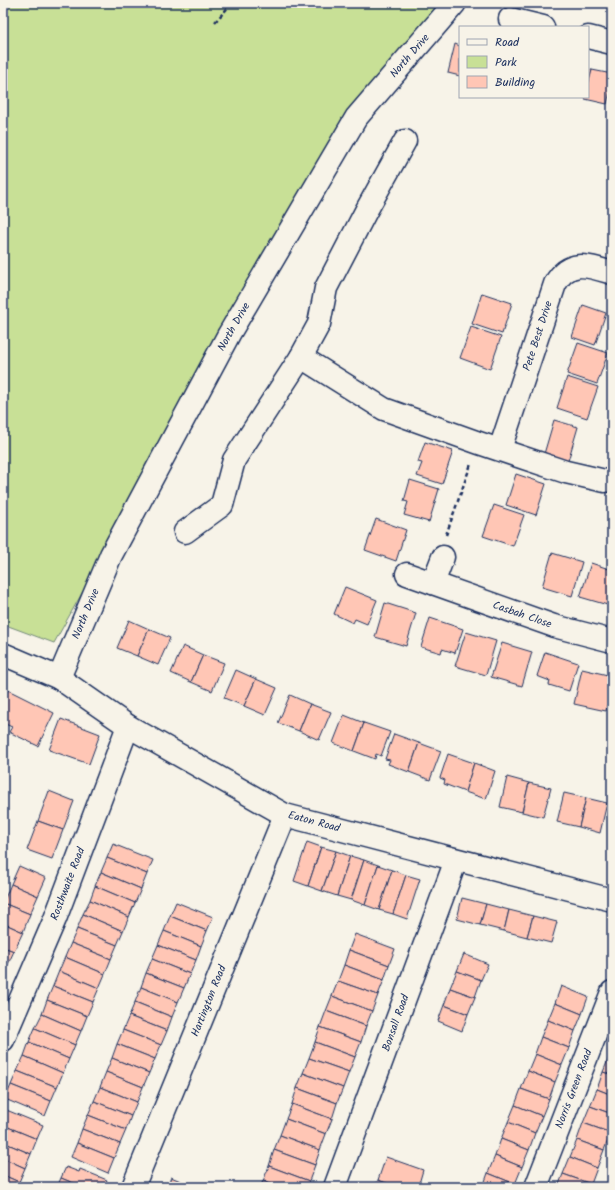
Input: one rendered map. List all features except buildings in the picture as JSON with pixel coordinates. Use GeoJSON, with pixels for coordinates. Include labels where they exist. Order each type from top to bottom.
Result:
{"type":"FeatureCollection","features":[{"type":"Feature","properties":{"kind":"street","name":"North Drive"},"geometry":{"type":"LineString","coordinates":[[59,678],[111,555],[229,334],[356,118],[455,3]]}},
{"type":"Feature","properties":{"kind":"street"},"geometry":{"type":"LineString","coordinates":[[510,20],[538,26]]}},
{"type":"Feature","properties":{"kind":"street"},"geometry":{"type":"LineString","coordinates":[[589,38],[612,43]]}},
{"type":"Feature","properties":{"kind":"street"},"geometry":{"type":"LineString","coordinates":[[185,532],[222,505],[234,460],[301,357],[319,324],[326,288],[366,211],[405,141]]}},
{"type":"Feature","properties":{"kind":"street","name":"Pete Best Drive"},"geometry":{"type":"LineString","coordinates":[[500,449],[552,292],[559,277],[569,269],[579,266],[592,267],[612,273]]}},
{"type":"Feature","properties":{"kind":"street"},"geometry":{"type":"LineString","coordinates":[[301,357],[384,409],[566,472],[605,481],[612,479]]}},
{"type":"Feature","properties":{"kind":"street"},"geometry":{"type":"LineString","coordinates":[[433,583],[443,557]]}},
{"type":"Feature","properties":{"kind":"street","name":"Casbah Close"},"geometry":{"type":"LineString","coordinates":[[407,574],[554,626],[612,641]]}},
{"type":"Feature","properties":{"kind":"street","name":"Eaton Road"},"geometry":{"type":"LineString","coordinates":[[3,654],[59,678],[128,726],[285,815],[612,900]]}},
{"type":"Feature","properties":{"kind":"street","name":"Rosthwaite Road"},"geometry":{"type":"LineString","coordinates":[[3,1040],[55,919],[128,726]]}},
{"type":"Feature","properties":{"kind":"street","name":"Hartington Road"},"geometry":{"type":"LineString","coordinates":[[133,1187],[285,815]]}},
{"type":"Feature","properties":{"kind":"street","name":"Bonsall Road"},"geometry":{"type":"LineString","coordinates":[[335,1187],[456,860]]}},
{"type":"Feature","properties":{"kind":"street","name":"Norris Green Road"},"geometry":{"type":"LineString","coordinates":[[536,1187],[612,992]]}},
{"type":"Feature","properties":{"kind":"path"},"geometry":{"type":"LineString","coordinates":[[214,22],[232,3]]}},
{"type":"Feature","properties":{"kind":"path"},"geometry":{"type":"LineString","coordinates":[[443,557],[445,536],[479,443]]}},
{"type":"Feature","properties":{"kind":"green space"},"geometry":{"type":"Polygon","coordinates":[[[3,3],[441,3],[345,124],[54,643],[3,624],[3,3]]]}}]}
